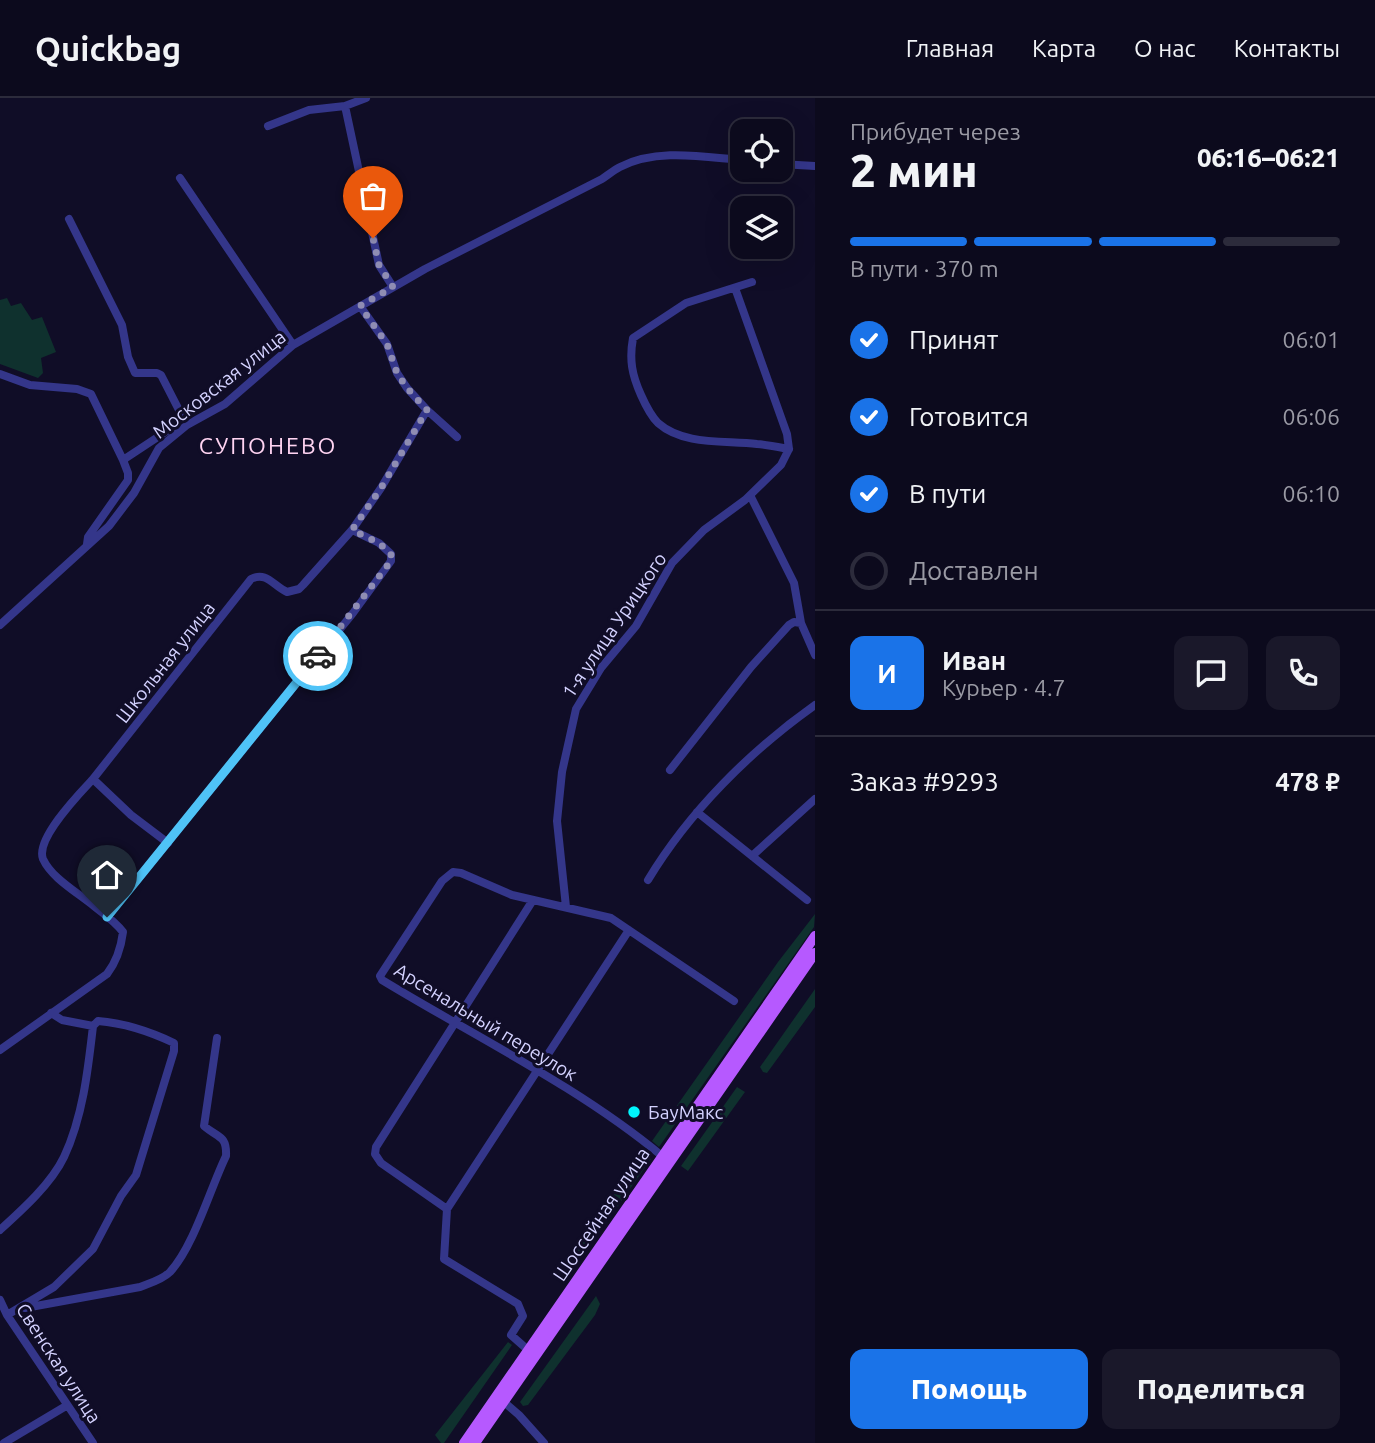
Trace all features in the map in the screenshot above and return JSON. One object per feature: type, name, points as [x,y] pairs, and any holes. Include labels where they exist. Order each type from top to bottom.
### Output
[{"type":"main road","name":"Шоссейная улица","points":[[475,1443],[811,950],[815,936]]},
{"type":"main road","name":"Шоссейная улица","points":[[464,1443],[662,1156],[811,950]]},
{"type":"street","points":[[268,126],[309,110],[345,106],[366,98]]},
{"type":"street","points":[[345,106],[379,265],[393,287]]},
{"type":"street","name":"Московская улица","points":[[0,625],[109,526],[134,493],[159,448],[187,425],[225,404],[293,345],[393,287],[620,167],[649,158],[675,155],[730,159]]},
{"type":"street","points":[[793,165],[815,166]]},
{"type":"street","points":[[180,177],[293,345]]},
{"type":"street","points":[[69,219],[122,325],[128,357],[135,373],[161,375],[180,412],[178,421],[172,428],[123,460]]},
{"type":"street","points":[[735,288],[787,434],[789,449],[757,443],[717,442],[681,435],[659,423],[646,405],[633,378],[630,356],[634,338],[654,322],[686,303],[752,282]]},
{"type":"street","points":[[360,306],[387,344],[397,373],[407,388],[457,437]]},
{"type":"street","points":[[0,374],[30,384],[77,389],[91,394],[123,460],[128,480],[87,544]]},
{"type":"street","name":"Школьная улица","points":[[0,1050],[107,974],[116,962],[123,932],[52,871],[43,860],[43,842],[251,579],[266,577],[288,592],[299,589],[352,530],[381,488],[427,410]]},
{"type":"street","name":"1-я улица Урицкого","points":[[566,907],[557,821],[562,772],[576,709],[601,668],[636,626],[672,563],[704,530],[750,495],[780,465],[789,449]]},
{"type":"street","points":[[750,495],[791,574],[800,623],[815,655]]},
{"type":"street","points":[[107,917],[353,613],[391,561],[391,554],[379,543],[352,530]]},
{"type":"street","points":[[670,770],[751,667],[789,625],[800,623]]},
{"type":"street","points":[[648,880],[670,845],[697,813],[787,725],[815,705]]},
{"type":"street","points":[[93,779],[131,815],[168,843]]},
{"type":"street","points":[[752,856],[815,799]]},
{"type":"street","points":[[697,813],[807,900]]},
{"type":"street","name":"Арсенальный переулок","points":[[662,1156],[538,1071],[455,1024],[382,980],[380,976],[442,881],[453,872],[512,895],[611,918],[734,1001]]},
{"type":"street","points":[[447,1209],[381,1163],[375,1154],[376,1147],[533,900]]},
{"type":"street","points":[[528,1350],[511,1335],[523,1315],[518,1304],[444,1259],[447,1209],[629,930]]},
{"type":"street","points":[[811,950],[815,930]]},
{"type":"street","points":[[51,1013],[62,1020],[93,1026]]},
{"type":"street","points":[[0,1230],[46,1182],[63,1158],[75,1127],[86,1079],[93,1026],[97,1021],[110,1022],[174,1043],[174,1051],[136,1175],[121,1196],[93,1249],[54,1287],[18,1310]]},
{"type":"street","points":[[2,1308],[18,1310],[140,1287],[169,1273],[186,1248],[226,1156],[226,1144],[222,1138],[205,1126],[216,1038]]},
{"type":"street","name":"Свенская улица","points":[[2,1308],[93,1443]]},
{"type":"street","points":[[504,1402],[544,1443]]},
{"type":"street","points":[[4,1443],[66,1406]]},
{"type":"green space","points":[[7,298],[11,306],[21,303],[32,320],[42,317],[56,352],[41,358],[43,373],[38,378],[0,364],[0,300]]},
{"type":"green space","points":[[815,914],[814,927],[659,1147],[652,1141]]},
{"type":"green space","points":[[815,989],[815,1007],[767,1073],[763,1072],[760,1067]]},
{"type":"green space","points":[[737,1087],[745,1092],[688,1171],[681,1166]]},
{"type":"green space","points":[[644,1153],[651,1159],[582,1257],[575,1249]]},
{"type":"green space","points":[[596,1296],[600,1304],[595,1315],[528,1405],[523,1406],[520,1402]]},
{"type":"green space","points":[[508,1342],[512,1345],[444,1443],[441,1443],[435,1435]]},
{"type":"way so far","points":[[318,656],[391,561],[391,554],[387,549],[352,530],[381,488],[427,410],[397,373],[387,344],[360,306],[393,287],[379,265],[373,238]]},
{"type":"place","name":"БауМакс","points":[[634,1112]]},
{"type":"district","name":"СУПОНЕВО","points":[[268,446]]},
{"type":"route","points":[[107,917],[318,656]]}]
